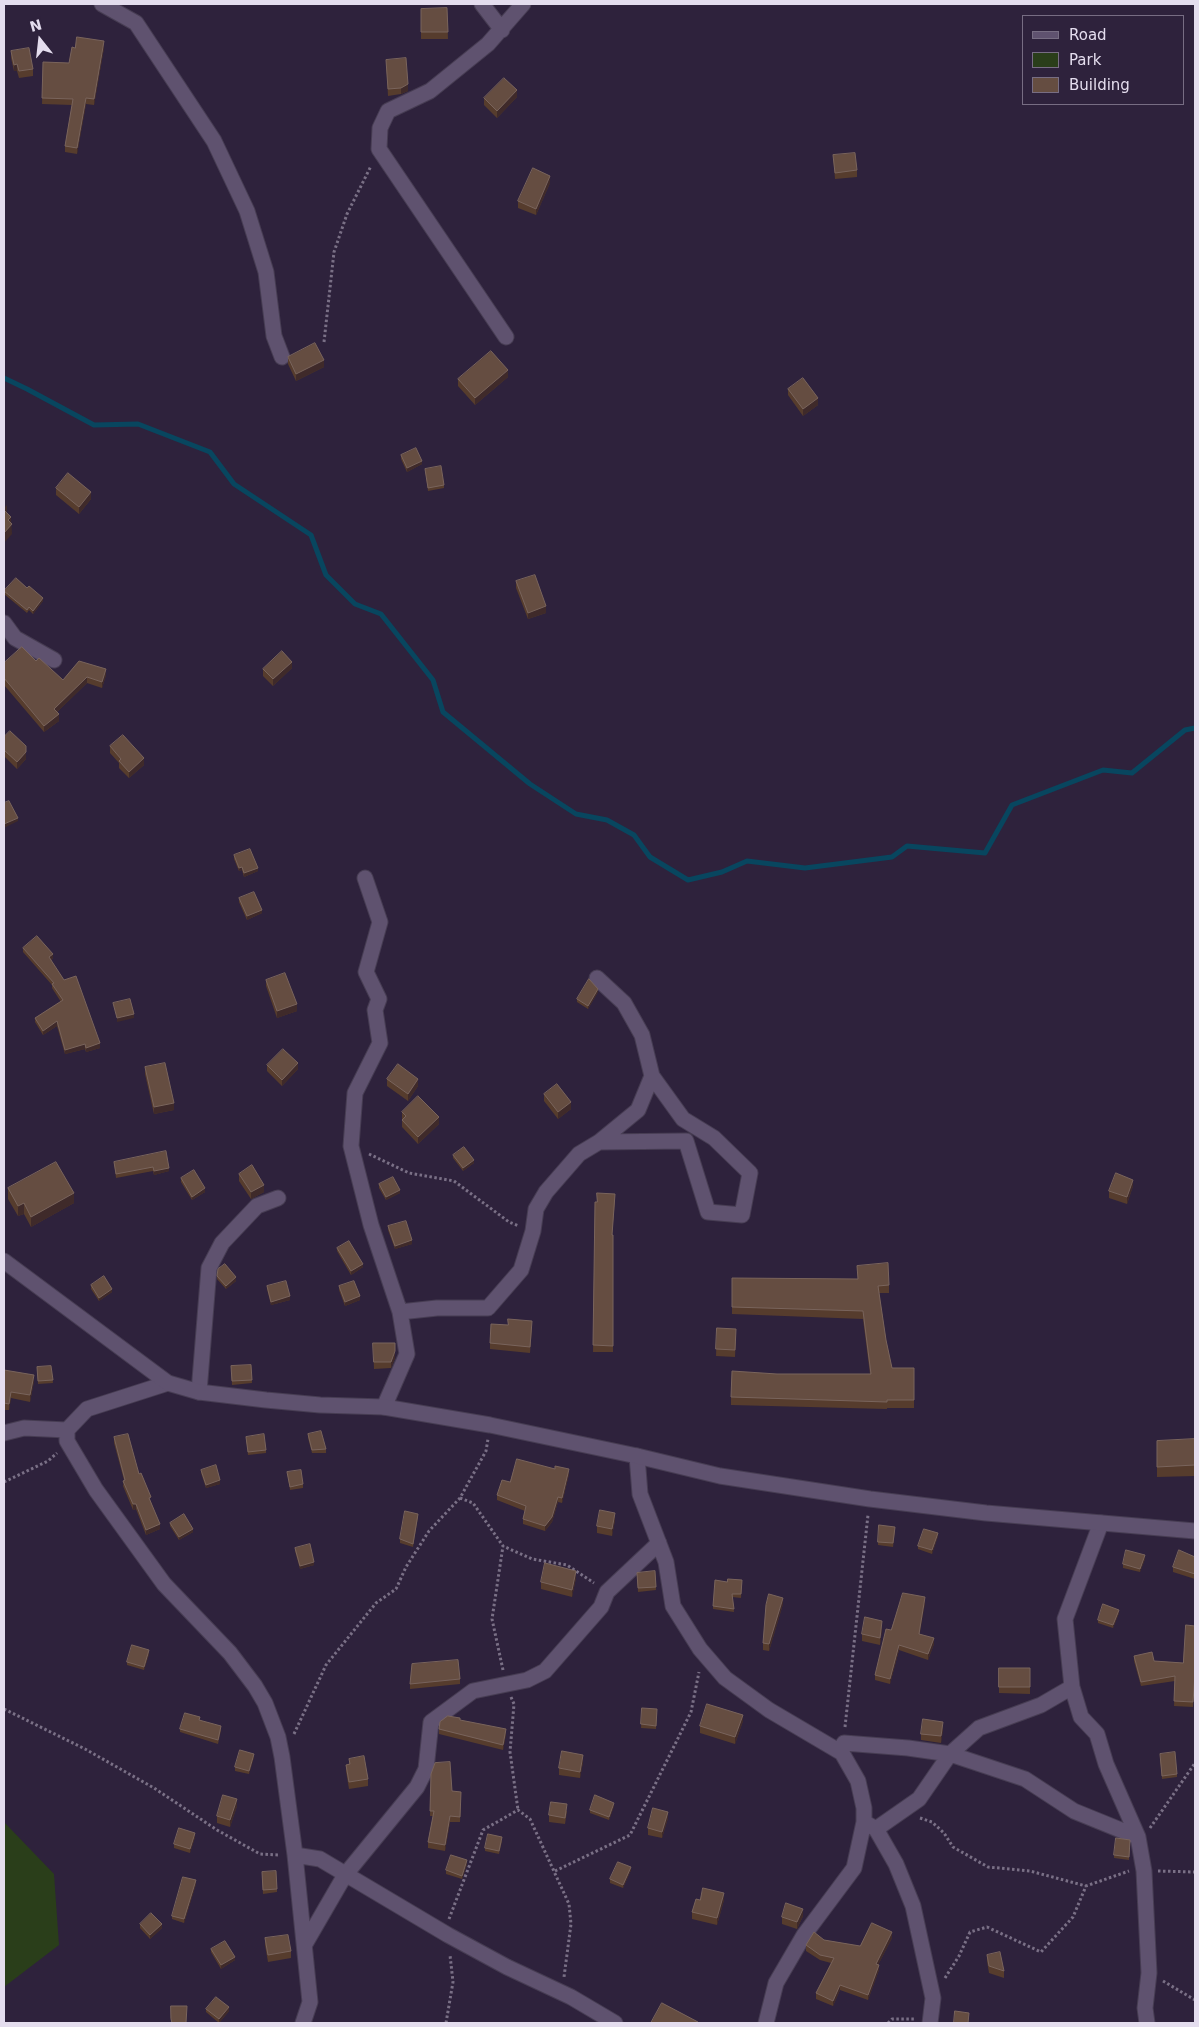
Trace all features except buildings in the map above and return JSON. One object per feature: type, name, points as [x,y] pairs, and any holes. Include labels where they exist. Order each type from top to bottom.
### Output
[{"type":"street","points":[[102,4],[136,23],[214,142],[248,211],[266,272],[274,336],[282,357]]},
{"type":"street","points":[[482,4],[502,30]]},
{"type":"street","points":[[506,338],[379,149],[380,128],[388,111],[430,91],[488,44],[523,4]]},
{"type":"street","points":[[4,623],[15,638],[54,660]]},
{"type":"street","points":[[365,878],[380,922],[366,972],[379,999],[375,1010],[380,1043],[355,1093],[351,1146],[371,1225],[400,1312],[407,1354],[384,1407]]},
{"type":"street","points":[[596,978],[624,1003],[642,1035],[652,1076],[683,1119],[714,1138],[750,1173],[742,1216],[708,1212],[686,1141]]},
{"type":"street","points":[[400,1312],[437,1308],[488,1308],[521,1270],[533,1231],[536,1209],[546,1192],[578,1154],[599,1142],[638,1110],[652,1076]]},
{"type":"street","points":[[599,1142],[686,1141],[714,1138]]},
{"type":"street","points":[[199,1392],[208,1268],[222,1243],[258,1206],[278,1198]]},
{"type":"street","points":[[4,1261],[168,1383],[199,1392],[320,1405],[384,1407],[490,1424],[720,1476],[870,1499],[986,1513],[1195,1531]]},
{"type":"street","points":[[67,1436],[87,1409],[168,1383]]},
{"type":"street","points":[[4,1433],[24,1428],[67,1436]]},
{"type":"street","points":[[67,1436],[96,1490],[164,1584],[230,1653],[256,1686],[265,1703],[278,1737],[282,1757],[295,1855],[310,2002],[303,2023]]},
{"type":"street","points":[[637,1456],[640,1494],[666,1562],[673,1606],[700,1649],[725,1678],[769,1710],[842,1753],[858,1781],[870,1825],[896,1864],[913,1906],[933,1998],[930,2019]]},
{"type":"street","points":[[1101,1523],[1065,1619],[1072,1687],[1081,1717],[1097,1734],[1106,1764],[1139,1841],[1137,1871],[1149,1973],[1145,2008],[1147,2023]]},
{"type":"street","points":[[305,1944],[345,1875],[417,1787],[426,1769],[431,1722],[473,1692],[527,1680],[546,1671],[600,1607],[607,1592],[660,1543]]},
{"type":"street","points":[[766,2023],[776,1983],[804,1935],[854,1868],[870,1825],[900,1812],[919,1799],[950,1754],[979,1728],[1041,1705],[1072,1687]]},
{"type":"street","points":[[844,1743],[908,1748],[950,1754],[1026,1779],[1074,1812],[1139,1841]]},
{"type":"street","points":[[295,1855],[320,1859],[448,1935],[507,1967],[571,1996],[615,2023]]},
{"type":"path","points":[[324,342],[334,252],[347,214],[379,149]]},
{"type":"path","points":[[351,1146],[409,1173],[454,1181],[509,1222],[533,1231]]},
{"type":"path","points":[[282,1757],[309,1705],[326,1665],[376,1603],[396,1589],[406,1567],[429,1531],[460,1498],[486,1451],[490,1424]]},
{"type":"path","points":[[4,1482],[48,1461],[67,1436]]},
{"type":"path","points":[[460,1498],[473,1503],[504,1546],[532,1559],[567,1565],[607,1592]]},
{"type":"path","points":[[844,1743],[870,1499]]},
{"type":"path","points":[[504,1546],[492,1619],[506,1684],[514,1704],[510,1752],[518,1810],[530,1819],[569,1904],[571,1924],[564,1976],[571,1996]]},
{"type":"path","points":[[555,1871],[630,1835],[691,1712],[699,1679],[700,1649]]},
{"type":"path","points":[[4,1709],[86,1749],[154,1788],[217,1830],[260,1854],[295,1855]]},
{"type":"path","points":[[1139,1841],[1195,1763]]},
{"type":"path","points":[[446,2023],[453,1982],[448,1923],[483,1830],[518,1810]]},
{"type":"path","points":[[900,1812],[932,1822],[944,1833],[953,1847],[988,1867],[1030,1871],[1086,1886],[1137,1871],[1195,1872]]},
{"type":"path","points":[[933,1998],[959,1956],[970,1932],[987,1927],[1041,1952],[1073,1917],[1086,1886]]},
{"type":"path","points":[[1149,1973],[1195,2000]]},
{"type":"path","points":[[888,2023],[892,2019],[930,2019]]},
{"type":"green space","points":[[4,1822],[54,1874],[59,1945],[4,1987]]},
{"type":"waterway","points":[[4,378],[94,425],[138,424],[210,452],[234,484],[311,535],[326,575],[355,604],[381,614],[433,680],[443,712],[530,784],[576,814],[607,820],[634,835],[650,857],[688,880],[722,872],[747,861],[805,868],[892,857],[907,846],[985,853],[1012,805],[1103,770],[1132,773],[1185,730],[1195,728]]}]
